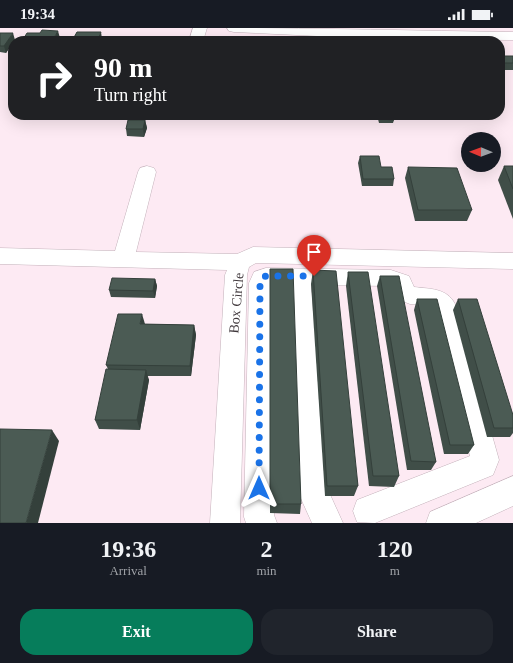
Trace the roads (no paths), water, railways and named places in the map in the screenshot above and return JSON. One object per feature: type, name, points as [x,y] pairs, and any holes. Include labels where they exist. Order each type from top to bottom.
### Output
[{"type":"street","points":[[234,28],[381,35],[513,36]]},
{"type":"street","points":[[124,258],[148,172]]},
{"type":"street","name":"Box Circle","points":[[225,523],[236,275],[240,262],[253,255],[513,261]]},
{"type":"street","points":[[0,256],[240,262]]},
{"type":"street","points":[[262,523],[259,517],[260,283],[262,278],[266,276],[391,278],[401,282],[405,293],[412,297],[433,297],[440,299],[444,304],[485,460],[483,464],[368,511]]},
{"type":"street","points":[[299,276],[313,492],[328,523]]},
{"type":"street","points":[[441,523],[513,491]]}]
